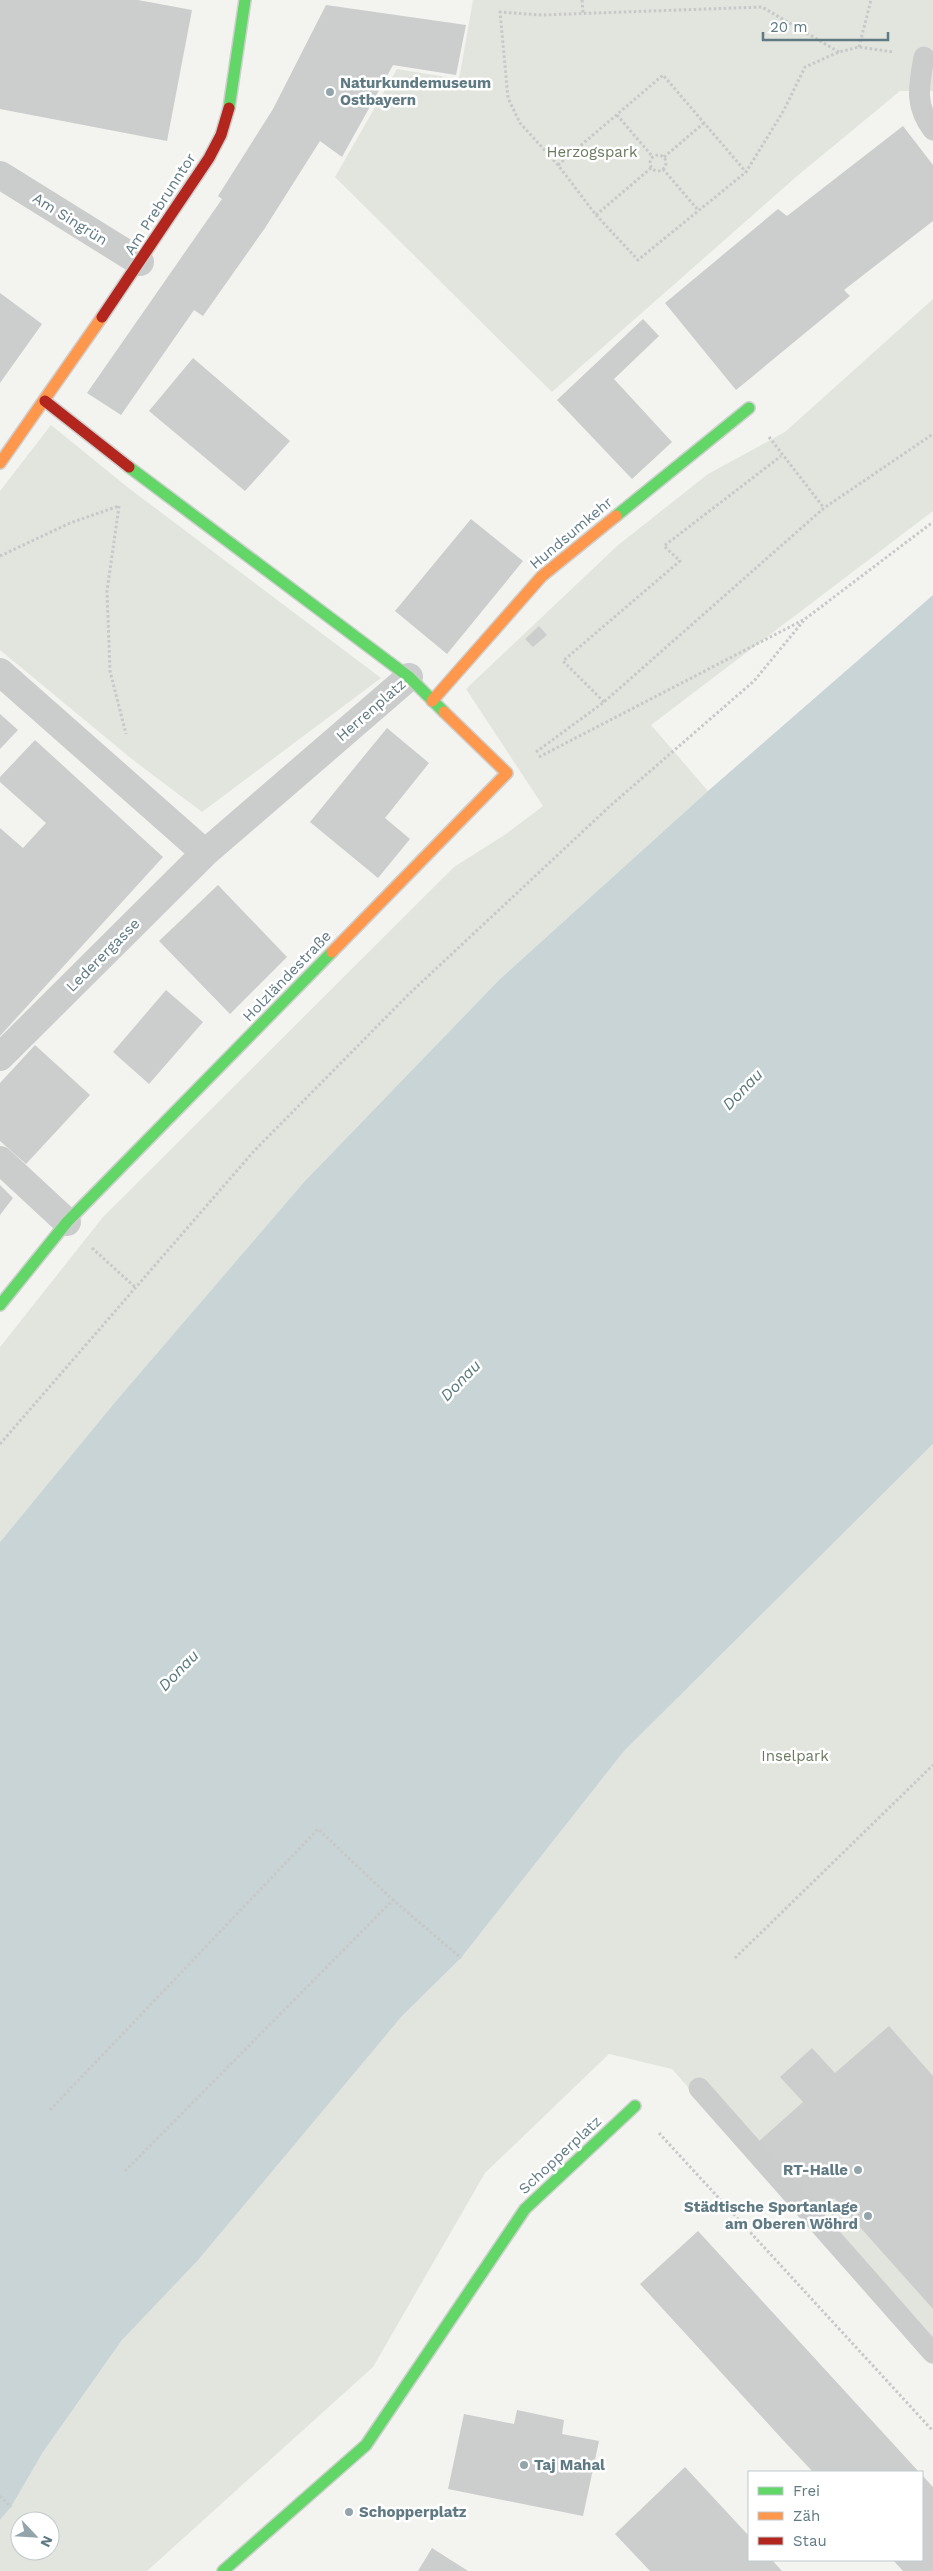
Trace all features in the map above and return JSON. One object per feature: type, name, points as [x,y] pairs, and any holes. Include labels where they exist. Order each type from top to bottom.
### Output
[{"type":"street","name":"Am Prebrunntor","points":[[45,401],[140,262],[221,135],[231,104],[246,0]]},
{"type":"street","name":"Am Singrün","points":[[0,176],[140,262]]},
{"type":"street","points":[[0,463],[45,401]]},
{"type":"street","name":"Herrenplatz","points":[[45,401],[137,474],[409,677],[205,853]]},
{"type":"street","name":"Hundsumkehr","points":[[432,701],[542,576],[749,408]]},
{"type":"street","points":[[0,672],[205,853]]},
{"type":"street","points":[[409,677],[507,773]]},
{"type":"street","name":"Holzländestraße","points":[[0,1305],[76,1232],[507,773]]},
{"type":"street","name":"Lederergasse","points":[[0,1057],[205,853]]},
{"type":"street","points":[[0,1160],[76,1232]]},
{"type":"street","name":"Schopperplatz","points":[[223,2571],[366,2445],[525,2209],[634,2106]]},
{"type":"lane","points":[[924,57],[918,91],[923,116],[933,130]]},
{"type":"lane","points":[[699,2088],[933,2353]]},
{"type":"path","points":[[582,0],[583,13]]},
{"type":"path","points":[[839,52],[762,7],[541,15],[500,12],[508,98],[520,123],[558,165],[596,216],[638,260],[746,172],[784,110],[805,66],[839,52],[859,47],[870,0]]},
{"type":"path","points":[[558,165],[663,75],[746,172]]},
{"type":"path","points":[[617,115],[652,156]]},
{"type":"path","points":[[664,157],[704,123]]},
{"type":"path","points":[[652,156],[656,154],[664,157]]},
{"type":"path","points":[[652,156],[649,164],[651,168],[656,171],[663,169]]},
{"type":"path","points":[[663,169],[666,161],[664,157]]},
{"type":"path","points":[[596,216],[651,168]]},
{"type":"path","points":[[663,169],[698,210]]},
{"type":"path","points":[[749,408],[782,456],[824,508]]},
{"type":"path","points":[[507,773],[604,702],[824,508],[933,434]]},
{"type":"path","points":[[604,702],[563,661],[680,561],[664,546],[782,456]]},
{"type":"path","points":[[120,778],[133,760],[110,671],[107,591],[119,506],[126,486],[137,474]]},
{"type":"path","points":[[0,556],[70,523],[119,506]]},
{"type":"path","points":[[507,773],[805,619],[933,522]]},
{"type":"path","points":[[0,1444],[254,1152],[409,994],[610,806],[754,681],[805,619]]},
{"type":"path","points":[[76,1232],[135,1287]]},
{"type":"path","points":[[735,1958],[933,1766]]},
{"type":"path","points":[[50,2110],[318,1828],[393,1900],[461,1958]]},
{"type":"path","points":[[125,2171],[393,1900]]},
{"type":"path","points":[[634,2106],[933,2431]]},
{"type":"path","points":[[0,2496],[11,2507]]},
{"type":"green space","name":"Herzogspark","points":[[473,0],[933,0],[933,91],[900,91],[796,177],[552,392],[335,177],[397,69],[459,79]]},
{"type":"green space","points":[[933,299],[933,511],[651,725],[708,791],[500,979],[304,1182],[116,1401],[0,1542],[0,1347],[103,1217],[454,867],[506,834],[543,806],[466,689],[617,546],[708,474],[785,432]]},
{"type":"green space","points":[[51,425],[126,486],[381,678],[202,812],[133,760],[0,650],[0,491]]},
{"type":"green space","name":"Inselpark","points":[[933,1444],[933,2364],[672,2069],[609,2054],[485,2173],[373,2367],[147,2571],[0,2571],[0,2520],[11,2507],[43,2452],[122,2340],[402,2016],[461,1958],[624,1751]]},
{"type":"water","name":"Donau","points":[[933,595],[933,1444],[624,1751],[461,1958],[402,2016],[198,2260],[122,2340],[43,2452],[11,2507],[0,2520],[0,1542],[116,1401],[304,1182],[500,979],[708,791]]},
{"type":"building","points":[[0,0],[138,0],[192,10],[167,141],[0,109]]},
{"type":"building","points":[[326,5],[466,25],[456,75],[393,65],[342,157],[320,141],[265,228],[203,316],[194,310],[121,415],[87,393],[222,199],[218,196],[273,109]]},
{"type":"building","points":[[903,126],[933,165],[933,221],[844,290],[850,296],[736,390],[665,303],[778,209],[787,216]]},
{"type":"building","points":[[0,293],[42,324],[0,383]]},
{"type":"building","points":[[643,319],[659,336],[614,379],[672,442],[632,479],[557,400]]},
{"type":"building","points":[[193,358],[290,441],[245,491],[149,411]]},
{"type":"building","points":[[471,519],[523,561],[447,654],[395,611]]},
{"type":"building","points":[[539,626],[547,635],[533,647],[525,639]]},
{"type":"building","points":[[0,714],[18,730],[0,749]]},
{"type":"building","points":[[387,728],[429,763],[385,818],[410,839],[378,878],[310,822]]},
{"type":"building","points":[[35,740],[163,857],[0,1036],[0,828],[23,848],[46,823],[0,782],[0,777]]},
{"type":"building","points":[[218,885],[287,957],[230,1014],[159,941]]},
{"type":"building","points":[[166,990],[203,1022],[149,1084],[113,1052]]},
{"type":"building","points":[[35,1045],[90,1095],[26,1164],[0,1141],[0,1083]]},
{"type":"building","points":[[0,1185],[13,1198],[0,1215]]},
{"type":"building","name":"RT-Halle","points":[[889,2026],[933,2076],[933,2309],[834,2198],[819,2212],[757,2143],[803,2102],[780,2077],[812,2048],[835,2073]]},
{"type":"building","points":[[698,2231],[918,2471],[812,2471],[640,2284]]},
{"type":"building","name":"Taj Mahal","points":[[517,2410],[564,2420],[562,2434],[599,2441],[583,2516],[448,2489],[464,2414],[514,2424]]},
{"type":"building","points":[[685,2467],[748,2535],[748,2561],[773,2561],[782,2571],[650,2571],[615,2534]]},
{"type":"building","points":[[923,2476],[933,2487],[933,2571],[903,2571],[894,2561],[923,2561]]},
{"type":"building","points":[[432,2548],[468,2571],[418,2571]]},
{"type":"traffic: fast","points":[[229,108],[245,0]]},
{"type":"traffic: fast","points":[[616,516],[749,408]]},
{"type":"traffic: fast","points":[[129,467],[409,677],[444,712]]},
{"type":"traffic: fast","points":[[0,1305],[67,1222],[332,952]]},
{"type":"traffic: fast","points":[[223,2571],[366,2445],[525,2209],[635,2106]]},
{"type":"traffic: slow","points":[[0,463],[102,317]]},
{"type":"traffic: slow","points":[[432,701],[542,576],[616,516]]},
{"type":"traffic: slow","points":[[332,952],[507,773],[444,712]]},
{"type":"traffic: jam","points":[[102,317],[209,158],[221,135],[229,108]]},
{"type":"traffic: jam","points":[[45,401],[129,467]]},
{"type":"place","name":"Naturkundemuseum Ostbayern","points":[[330,92]]},
{"type":"place","name":"RT-Halle","points":[[858,2170]]},
{"type":"place","name":"Städtische Sportanlage am Oberen Wöhrd","points":[[868,2216]]},
{"type":"place","name":"Taj Mahal","points":[[524,2465]]},
{"type":"place","name":"Schopperplatz","points":[[349,2512]]}]
